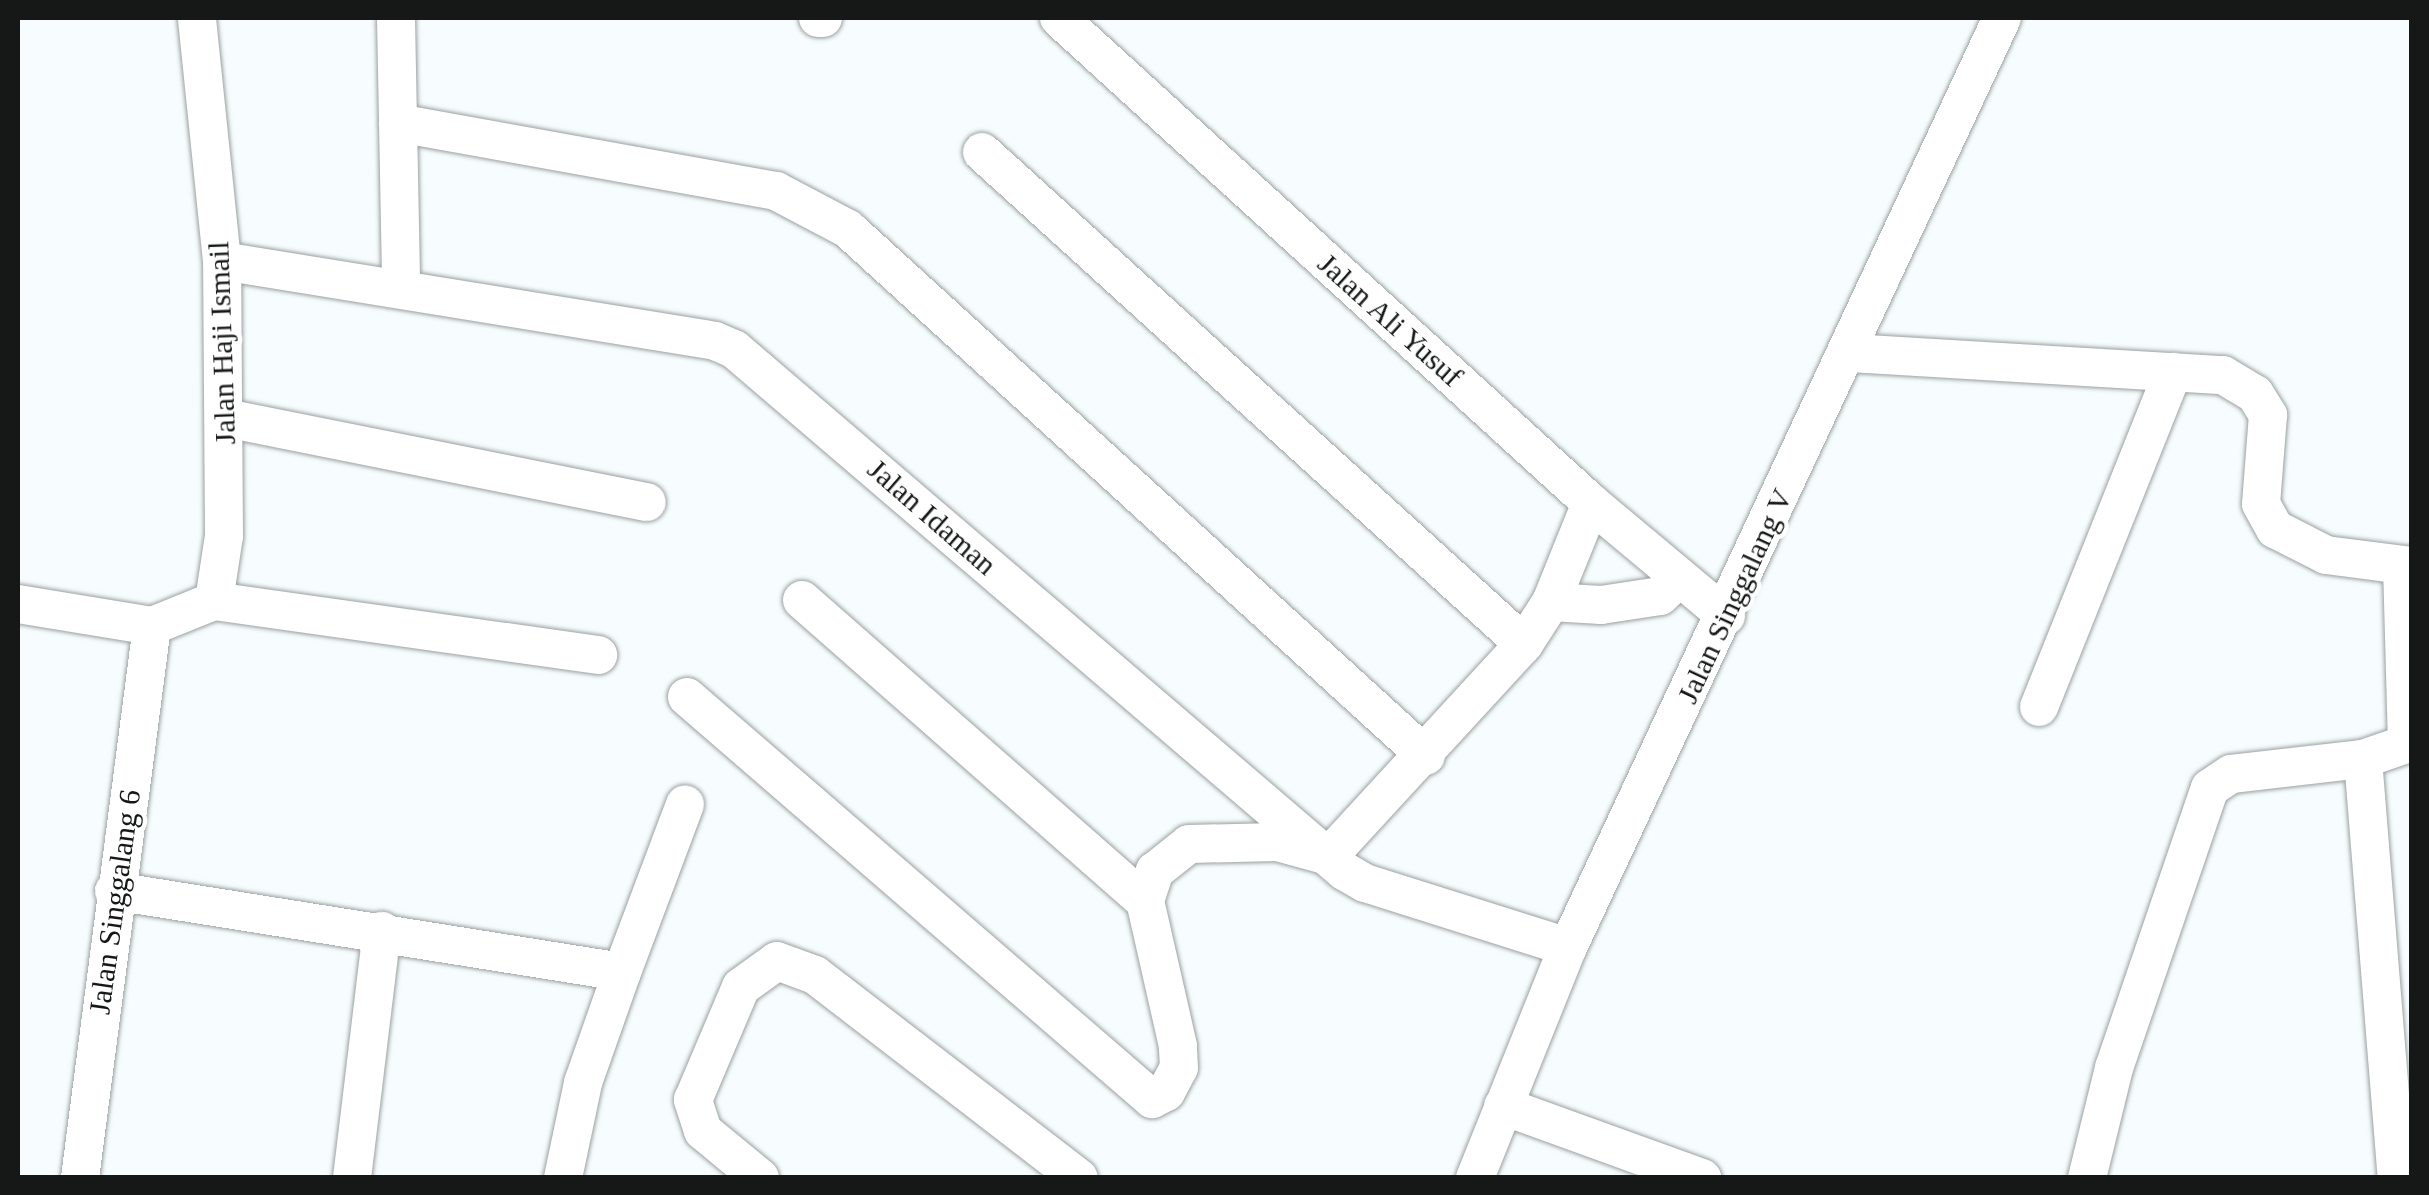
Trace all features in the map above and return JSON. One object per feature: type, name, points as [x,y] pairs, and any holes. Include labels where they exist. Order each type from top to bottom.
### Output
[{"type":"street","name":"Jalan Haji Ismail","points":[[197,18],[222,261],[224,536],[214,601]]},
{"type":"street","points":[[396,18],[401,286]]},
{"type":"street","name":"Jalan Ali Yusuf","points":[[1060,18],[1590,503],[1726,616]]},
{"type":"street","name":"Jalan Singgalang V","points":[[1476,1178],[1568,947],[1850,353],[2002,18]]},
{"type":"street","points":[[398,123],[776,191],[836,222],[902,274],[1426,756]]},
{"type":"street","points":[[982,152],[1524,644]]},
{"type":"street","name":"Jalan Idaman","points":[[222,261],[401,286],[715,340],[734,349],[1364,884],[1568,947]]},
{"type":"street","points":[[1850,353],[2223,375],[2262,403],[2268,448],[2260,504],[2275,529],[2326,555],[2407,565],[2409,742],[2363,759],[2231,774],[2202,800],[2114,1068],[2087,1178]]},
{"type":"street","points":[[2039,707],[2173,372]]},
{"type":"street","points":[[226,418],[647,502]]},
{"type":"street","points":[[687,697],[1152,1099],[1166,1092],[1179,1068],[1178,1046],[1145,901],[1155,871],[1188,844],[1278,842],[1330,856],[1426,756],[1524,644],[1551,602],[1590,503]]},
{"type":"street","points":[[1551,602],[1601,604],[1660,596],[1680,578]]},
{"type":"street","points":[[802,600],[1145,901]]},
{"type":"street","points":[[18,604],[152,626],[214,601],[598,655]]},
{"type":"street","name":"Jalan Singgalang 6","points":[[80,1178],[114,891],[152,626]]},
{"type":"street","points":[[2363,759],[2398,1178]]},
{"type":"street","points":[[563,1178],[584,1083],[685,804]]},
{"type":"street","points":[[114,891],[622,972]]},
{"type":"street","points":[[352,1178],[382,932]]},
{"type":"street","points":[[760,1178],[703,1131],[693,1100],[741,986],[777,961],[815,975],[1078,1178]]},
{"type":"street","points":[[1502,1106],[1702,1178]]}]
